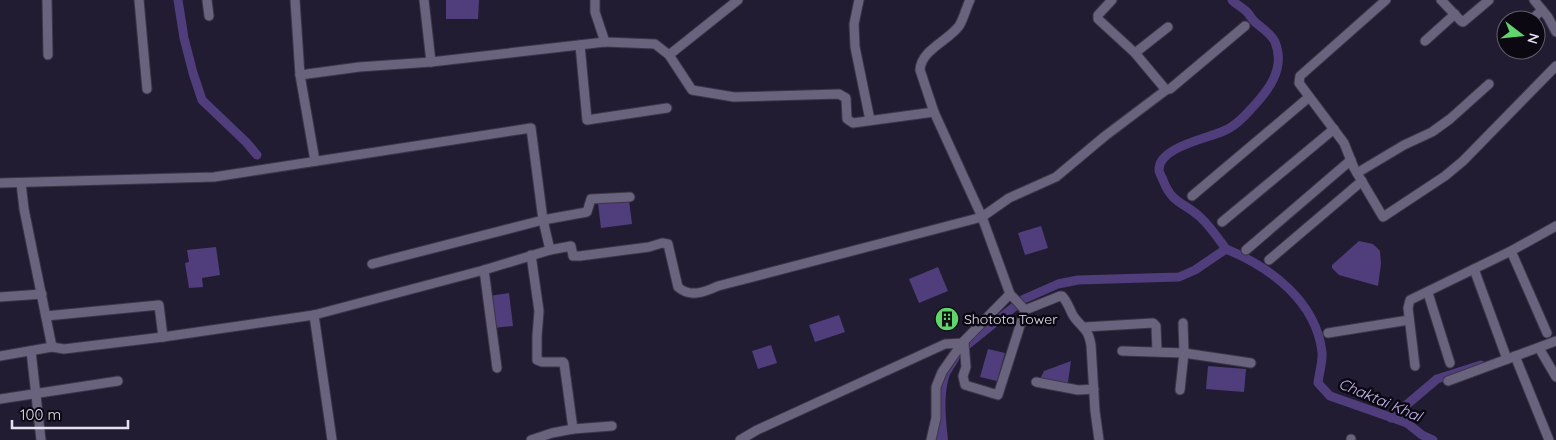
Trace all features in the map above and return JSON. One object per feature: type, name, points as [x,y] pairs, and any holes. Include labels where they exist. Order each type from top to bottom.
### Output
[{"type":"street","points":[[47,0],[48,55]]},
{"type":"street","points":[[139,0],[147,89]]},
{"type":"street","points":[[207,0],[209,16]]},
{"type":"street","points":[[295,0],[300,75],[315,161]]},
{"type":"street","points":[[424,0],[431,62]]},
{"type":"street","points":[[595,0],[596,12],[605,42]]},
{"type":"street","points":[[669,56],[738,0]]},
{"type":"street","points":[[859,0],[854,24],[855,47],[870,120]]},
{"type":"street","points":[[968,0],[958,26],[951,35],[924,57],[920,63],[920,70],[934,112],[982,217],[1010,294],[1025,310]]},
{"type":"street","points":[[1112,0],[1098,15],[1098,19],[1135,54],[1166,90]]},
{"type":"street","points":[[1386,0],[1300,76],[1298,83],[1344,143],[1351,160],[1381,215],[1385,216],[1445,176],[1463,161],[1556,66]]},
{"type":"street","points":[[1442,0],[1463,22],[1489,0]]},
{"type":"street","points":[[1534,0],[1549,14],[1556,32]]},
{"type":"street","points":[[1425,41],[1455,14]]},
{"type":"street","points":[[0,356],[52,347],[64,349],[163,337],[314,315],[484,270],[531,255],[571,246],[573,256],[580,256],[648,248],[662,243],[668,244],[678,287],[682,290],[699,294],[718,286],[982,217],[1009,198],[1056,177],[1105,136],[1166,90],[1170,89],[1245,26]]},
{"type":"street","points":[[1135,54],[1168,27]]},
{"type":"street","points":[[300,75],[359,67],[431,62],[605,42],[655,44],[669,56],[692,90],[734,97],[839,94],[846,98],[847,119],[853,123],[934,112]]},
{"type":"street","points":[[580,45],[588,120],[666,108]]},
{"type":"street","points":[[1269,260],[1360,177],[1404,145],[1432,132],[1450,119],[1489,84]]},
{"type":"street","points":[[1192,196],[1308,98]]},
{"type":"street","points":[[0,183],[214,177],[531,128],[543,220],[550,250]]},
{"type":"street","points":[[1222,222],[1334,129]]},
{"type":"street","points":[[1246,250],[1351,160]]},
{"type":"street","points":[[21,183],[24,209],[52,347]]},
{"type":"street","points":[[372,264],[543,220],[587,212],[591,199],[630,198]]},
{"type":"street","points":[[1415,366],[1409,320],[1408,304],[1410,300],[1428,293],[1511,251],[1556,226]]},
{"type":"street","points":[[1511,251],[1546,333]]},
{"type":"street","points":[[531,255],[539,311],[538,360],[542,362],[564,363],[573,429]]},
{"type":"street","points":[[1474,269],[1508,355],[1549,440]]},
{"type":"street","points":[[484,270],[497,368]]},
{"type":"street","points":[[1428,293],[1450,363]]},
{"type":"street","points":[[0,297],[42,294]]},
{"type":"street","points":[[931,440],[936,418],[936,387],[942,372],[963,342],[1010,294]]},
{"type":"street","points":[[1025,310],[1062,296],[1075,319],[1085,327],[1091,345],[1099,440]]},
{"type":"street","points":[[46,316],[159,305],[163,337]]},
{"type":"street","points":[[963,342],[966,367],[963,376],[965,385],[998,395],[1025,310]]},
{"type":"street","points":[[314,315],[332,440]]},
{"type":"street","points":[[1328,333],[1409,320]]},
{"type":"street","points":[[1085,327],[1153,323],[1156,326],[1157,351]]},
{"type":"street","points":[[1180,390],[1184,353],[1183,323]]},
{"type":"street","points":[[1448,382],[1508,355],[1539,348],[1556,340]]},
{"type":"street","points":[[740,440],[757,430],[945,344],[963,342]]},
{"type":"street","points":[[1539,348],[1556,377]]},
{"type":"street","points":[[1122,350],[1184,353],[1251,363]]},
{"type":"street","points":[[31,351],[41,440]]},
{"type":"street","points":[[0,399],[118,381]]},
{"type":"street","points":[[1036,382],[1078,390],[1094,389]]},
{"type":"street","points":[[531,440],[573,429],[612,426]]},
{"type":"shaded area","points":[[446,0],[479,0],[478,19],[446,19]]},
{"type":"shaded area","points":[[629,200],[632,224],[601,228],[598,203]]},
{"type":"shaded area","points":[[1041,226],[1048,248],[1025,255],[1018,233]]},
{"type":"shaded area","points":[[1359,241],[1373,244],[1380,251],[1381,264],[1378,286],[1339,275],[1332,268],[1332,265]]},
{"type":"shaded area","points":[[216,247],[220,275],[202,278],[203,287],[189,288],[185,263],[189,262],[187,250]]},
{"type":"shaded area","points":[[938,267],[948,291],[919,303],[909,279]]},
{"type":"shaded area","points":[[509,293],[513,326],[493,328],[489,296]]},
{"type":"shaded area","points":[[839,315],[845,332],[815,342],[809,325]]},
{"type":"shaded area","points":[[771,345],[777,363],[758,369],[752,351]]},
{"type":"shaded area","points":[[988,349],[1005,353],[997,381],[980,377]]},
{"type":"shaded area","points":[[961,353],[947,385],[945,408],[948,440],[936,440],[940,387],[949,364]]},
{"type":"shaded area","points":[[1071,361],[1068,382],[1065,385],[1042,380],[1041,377],[1044,371]]},
{"type":"shaded area","points":[[1208,366],[1246,369],[1244,392],[1206,389]]},
{"type":"waterway","points":[[178,0],[184,38],[202,100],[257,155]]},
{"type":"waterway","points":[[1226,249],[1204,221],[1170,194],[1159,170],[1161,162],[1176,149],[1228,129],[1237,123],[1263,95],[1274,79],[1278,61],[1275,42],[1247,12],[1232,0]]},
{"type":"waterway","name":"Chaktai Khal","points":[[1226,249],[1274,276],[1301,302],[1311,317],[1318,334],[1322,352],[1318,383],[1330,396],[1407,423],[1422,435],[1433,440]]},
{"type":"waterway","points":[[967,345],[1024,299],[1058,284],[1078,280],[1179,277],[1195,270],[1226,249]]},
{"type":"waterway","points":[[1391,418],[1437,379],[1481,365]]},
{"type":"place","name":"Shotota Tower","points":[[947,319]]}]
